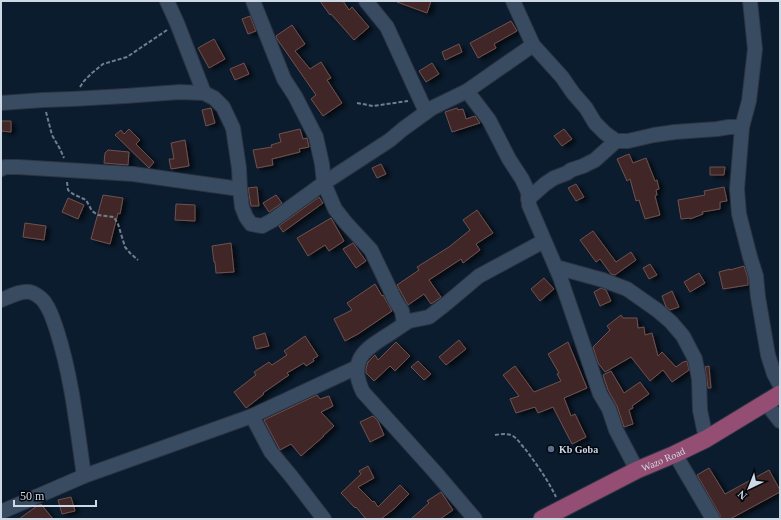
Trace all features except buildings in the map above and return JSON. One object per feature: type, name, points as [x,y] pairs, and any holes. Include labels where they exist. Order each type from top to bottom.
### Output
[{"type":"main road","name":"Wazo Road","points":[[542,519],[637,470],[706,439],[773,398]]},
{"type":"street","points":[[167,1],[204,93]]},
{"type":"street","points":[[252,1],[284,79],[295,96],[316,136],[322,164],[324,183],[335,209],[371,250],[395,300],[402,311],[404,324]]},
{"type":"street","points":[[366,1],[387,27],[426,112]]},
{"type":"street","points":[[513,1],[533,44],[562,77],[586,108],[595,123],[604,133],[616,141],[628,141],[675,132],[742,127]]},
{"type":"street","points":[[750,1],[755,49],[749,101],[742,127],[737,189],[739,214],[756,276],[768,355],[774,374],[780,385]]},
{"type":"street","points":[[1,103],[180,92],[204,93],[214,98],[223,107],[233,128],[239,168],[242,207],[246,217],[252,224],[262,226],[390,140],[426,112],[467,91],[533,44]]},
{"type":"street","points":[[467,91],[489,120],[509,160],[522,179],[528,192],[529,206],[560,277],[600,394],[609,409],[616,430],[637,470]]},
{"type":"street","points":[[528,199],[544,184],[554,178],[595,160],[616,141]]},
{"type":"street","points":[[1,169],[5,167],[18,167],[133,174],[240,189]]},
{"type":"street","points":[[475,519],[435,472],[362,392],[358,383],[358,363],[362,354],[369,347],[404,324],[409,321],[429,317],[479,276],[544,241]]},
{"type":"street","points":[[556,267],[603,280],[627,289],[657,310],[671,322],[683,336],[695,359],[699,379],[700,410],[706,439]]},
{"type":"street","points":[[1,300],[23,292],[31,292],[45,302],[60,341],[68,372],[84,476]]},
{"type":"street","points":[[1,512],[84,476],[252,416],[353,369],[357,373]]},
{"type":"street","points":[[773,398],[780,421]]},
{"type":"street","points":[[252,416],[271,452],[324,519]]},
{"type":"street","points":[[675,454],[713,519]]},
{"type":"path","points":[[72,99],[84,81],[102,64],[127,57],[177,23]]},
{"type":"path","points":[[358,104],[373,106],[421,99]]},
{"type":"path","points":[[43,100],[52,135],[64,156],[68,190],[86,200],[92,211],[98,215],[114,217],[118,224],[125,247],[130,254],[138,260]]},
{"type":"path","points":[[495,435],[504,434],[514,437],[522,445],[549,482],[562,509]]},
{"type":"place","name":"Kb Goba","points":[[551,449]]}]
